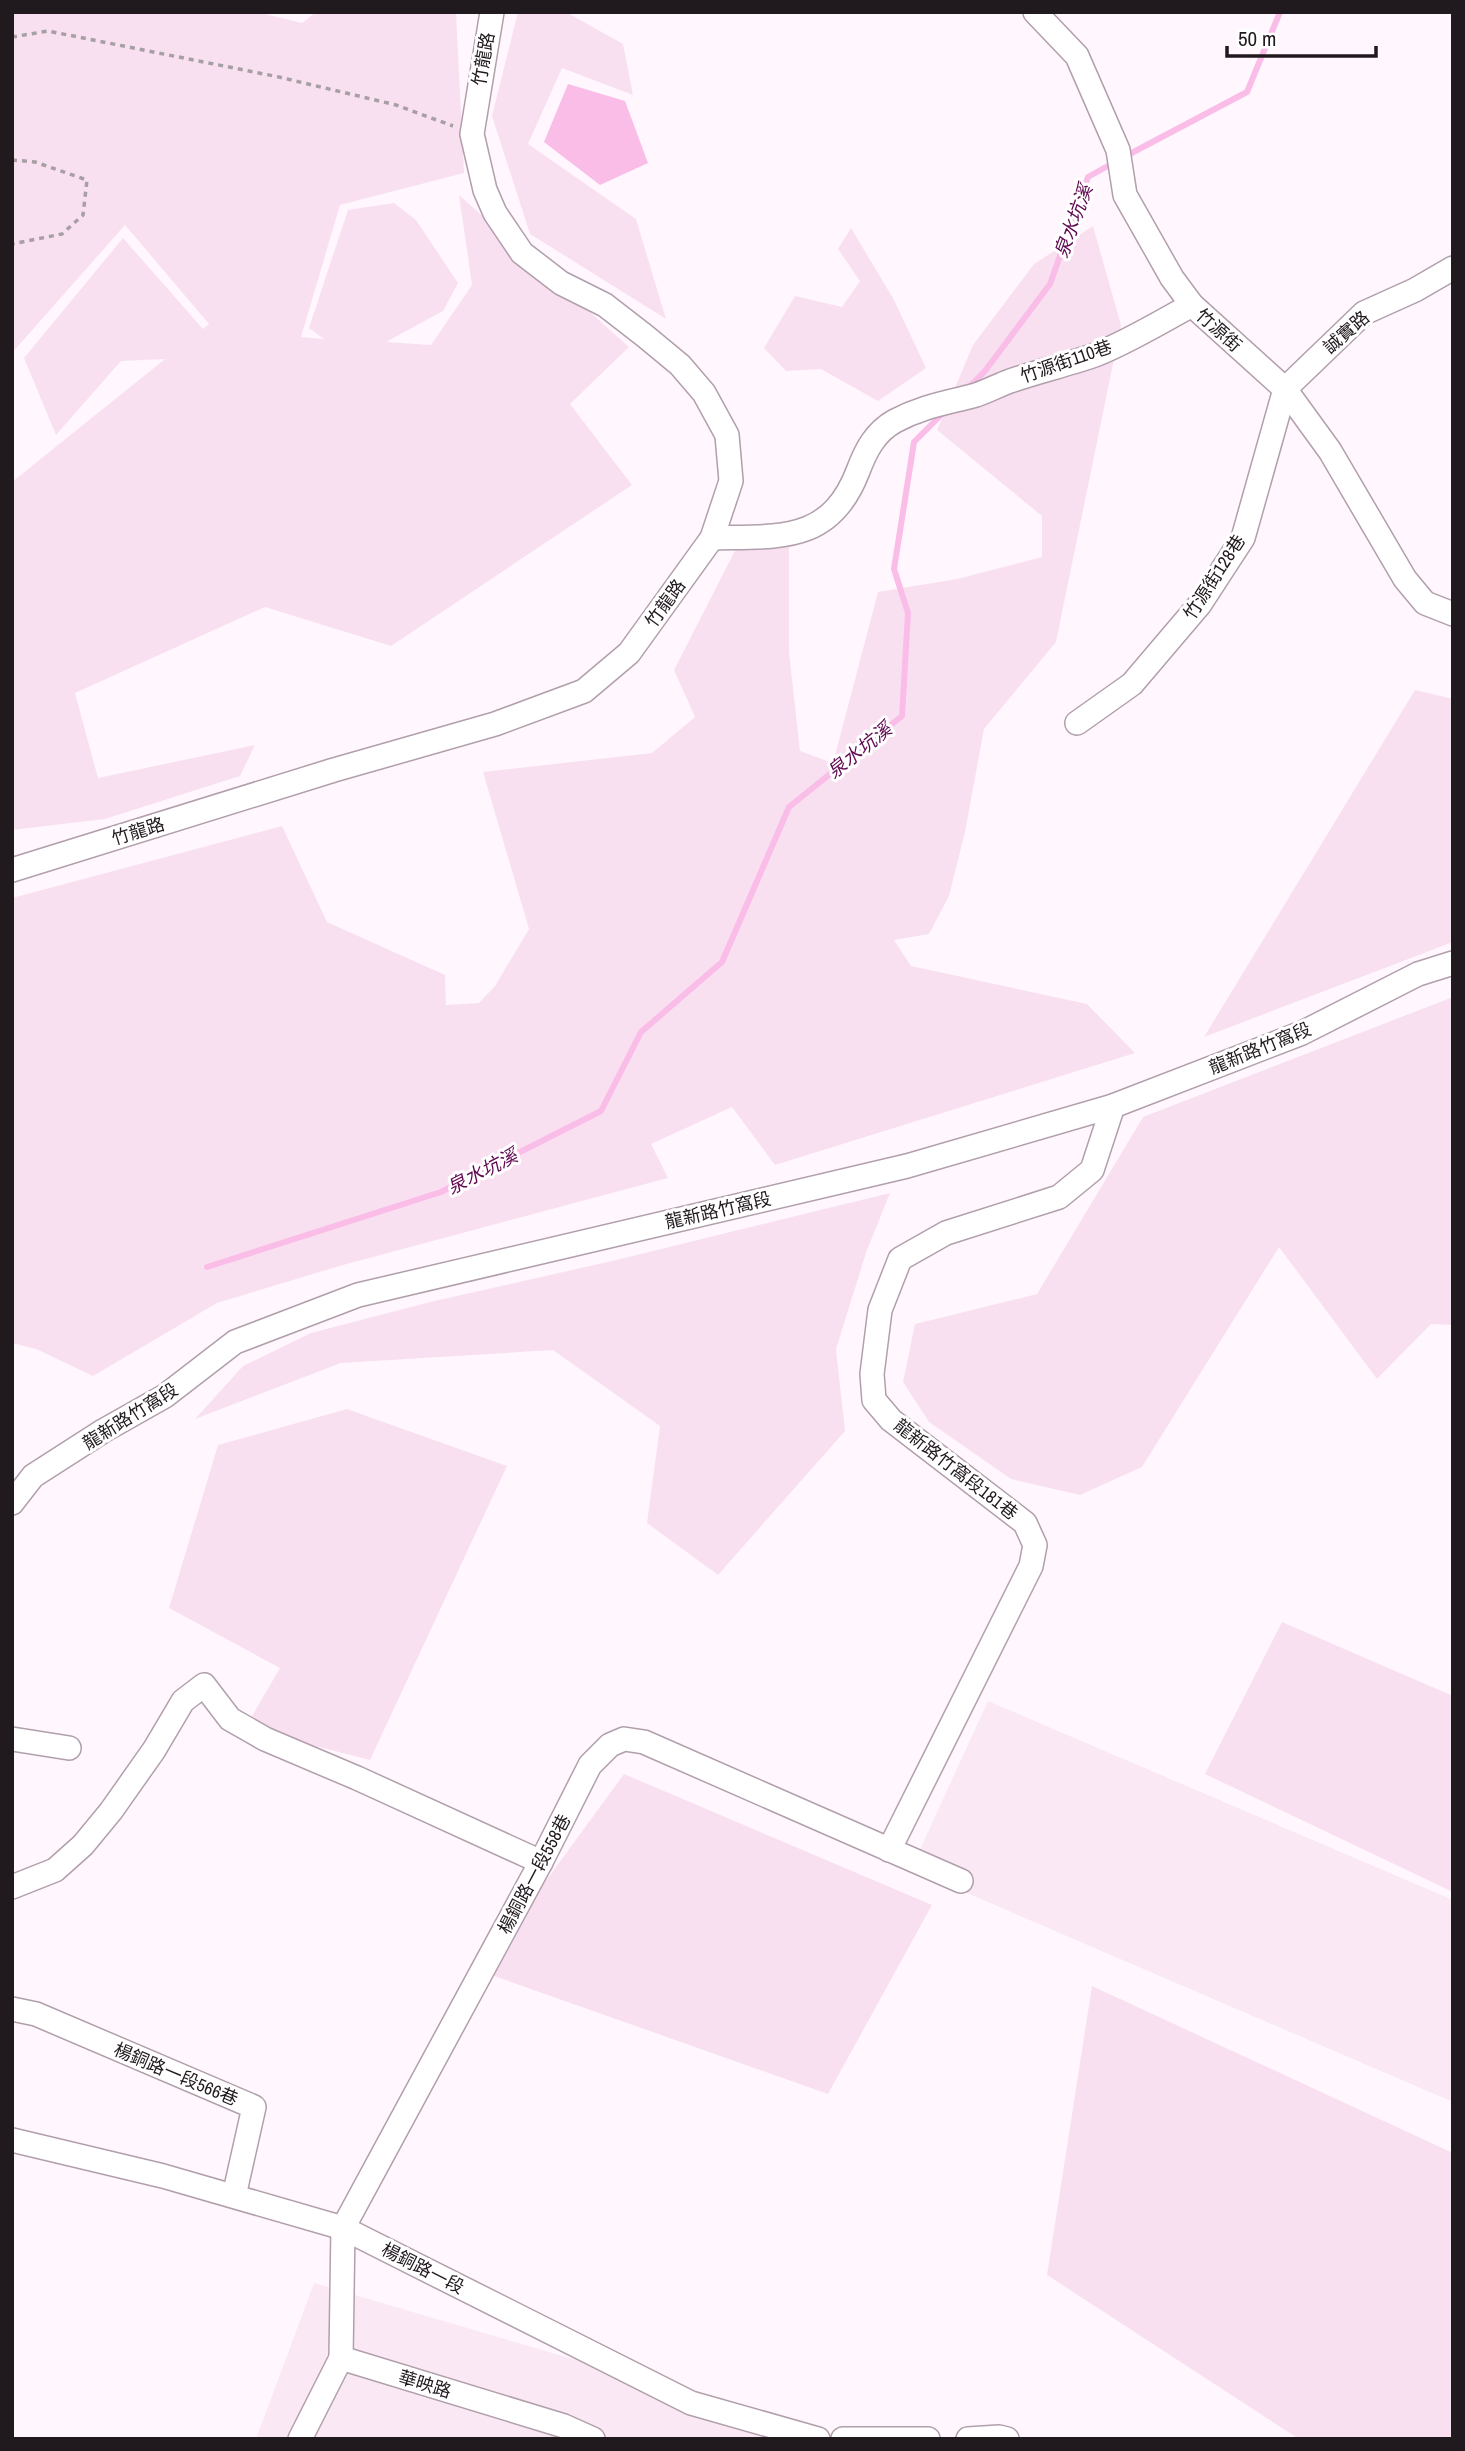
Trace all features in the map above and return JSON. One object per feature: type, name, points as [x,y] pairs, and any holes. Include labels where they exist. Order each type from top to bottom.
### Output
[{"type":"street","name":"竹龍路","points":[[12,870],[334,770],[495,724],[584,691],[629,653],[712,538],[731,481],[727,435],[704,393],[680,365],[605,305],[561,283],[522,253],[495,213],[485,190],[472,134],[492,12]]},
{"type":"street","name":"竹源街","points":[[1035,12],[1077,56],[1118,150],[1125,195],[1172,278],[1192,305],[1284,389],[1330,451],[1405,579],[1425,603],[1453,614]]},
{"type":"street","name":"誠實路","points":[[1284,389],[1363,313],[1415,290],[1453,268]]},
{"type":"street","name":"竹源街110巷","points":[[712,538],[781,536],[819,523],[843,503],[852,488],[866,450],[880,431],[894,421],[936,403],[976,395],[1009,381],[1095,355],[1192,305]]},
{"type":"street","name":"竹源街128巷","points":[[1077,723],[1132,684],[1200,604],[1243,538],[1284,389]]},
{"type":"street","name":"龍新路竹窩段","points":[[12,1503],[33,1476],[103,1431],[165,1396],[236,1342],[358,1295],[908,1166],[1113,1106],[1302,1033],[1418,974],[1453,964]]},
{"type":"street","name":"龍新路竹窩段181巷","points":[[889,1850],[1031,1566],[1035,1545],[1025,1522],[891,1420],[874,1400],[872,1374],[880,1310],[900,1259],[946,1233],[1059,1196],[1092,1170],[1113,1106]]},
{"type":"street","points":[[12,1888],[55,1870],[83,1845],[154,1750],[183,1701],[204,1685],[230,1718],[265,1739],[541,1862]]},
{"type":"street","name":"楊銅路一段558巷","points":[[341,2358],[343,2228],[541,1862],[590,1765],[610,1745],[624,1739],[645,1742],[961,1881]]},
{"type":"street","points":[[12,1740],[69,1748]]},
{"type":"street","name":"楊銅路一段566巷","points":[[12,2009],[36,2014],[254,2107],[234,2196]]},
{"type":"street","name":"楊銅路一段","points":[[12,2140],[163,2176],[343,2228],[691,2403],[818,2439]]},
{"type":"street","points":[[300,2439],[341,2358]]},
{"type":"street","name":"華映路","points":[[341,2358],[564,2426],[593,2439]]},
{"type":"street","points":[[843,2439],[928,2439]]},
{"type":"street","points":[[968,2439],[1007,2439]]},
{"type":"path","points":[[12,37],[48,30],[279,77],[396,105],[472,134]]},
{"type":"path","points":[[12,160],[35,162],[87,180],[83,215],[62,234],[12,244]]},
{"type":"shaded area","points":[[12,12],[257,12],[302,23],[316,12],[456,12],[464,173],[340,205],[301,337],[324,339],[309,328],[348,210],[394,203],[416,220],[458,283],[443,311],[386,342],[431,345],[472,285],[459,195],[629,347],[570,404],[632,485],[391,646],[265,607],[75,693],[98,778],[255,745],[240,776],[105,819],[12,830],[12,482],[165,359],[121,361],[56,435],[24,358],[123,238],[203,329],[209,324],[125,225],[12,353]]},
{"type":"shaded area","points":[[518,12],[566,12],[623,44],[633,95],[562,68],[528,144],[636,219],[666,319],[530,234],[492,116]]},
{"type":"shaded area","points":[[568,84],[625,101],[648,163],[600,185],[544,142]]},
{"type":"shaded area","points":[[1093,226],[1121,325],[1056,642],[984,729],[965,832],[949,896],[929,934],[894,940],[911,966],[1087,1004],[1135,1053],[775,1165],[732,1107],[651,1144],[668,1178],[343,1265],[217,1303],[93,1376],[36,1349],[12,1343],[12,898],[282,826],[327,922],[445,975],[446,1005],[479,1003],[495,986],[529,929],[483,772],[652,753],[695,717],[674,670],[743,535],[789,532],[789,652],[800,751],[833,763],[878,592],[957,579],[1042,557],[1042,516],[937,430],[973,345],[1034,264]]},
{"type":"shaded area","points":[[851,228],[894,300],[926,368],[878,401],[821,369],[786,371],[764,348],[795,296],[842,307],[860,281],[838,249]]},
{"type":"shaded area","points":[[1415,690],[1453,699],[1453,942],[1204,1037]]},
{"type":"shaded area","points":[[1453,997],[1453,1325],[1431,1324],[1377,1379],[1279,1247],[1142,1467],[1080,1495],[1011,1479],[929,1422],[903,1382],[915,1324],[1037,1294],[1143,1117]]},
{"type":"shaded area","points":[[890,1193],[867,1250],[836,1349],[845,1431],[718,1575],[647,1523],[660,1426],[553,1350],[341,1363],[195,1419],[243,1366],[311,1333],[430,1302]]},
{"type":"shaded area","points":[[347,1409],[507,1466],[370,1760],[245,1728],[280,1668],[169,1608],[218,1445]]},
{"type":"shaded area","points":[[1282,1622],[1453,1696],[1453,1892],[1205,1774]]},
{"type":"shaded area","points":[[988,1701],[1453,1900],[1453,2102],[911,1869]]},
{"type":"shaded area","points":[[624,1774],[932,1905],[828,2094],[480,1971]]},
{"type":"shaded area","points":[[1092,1986],[1453,2153],[1453,2439],[1299,2439],[1047,2275]]},
{"type":"shaded area","points":[[314,2283],[846,2439],[256,2439]]},
{"type":"waterway","name":"泉水坑溪","points":[[1124,157],[1247,92],[1280,12]]},
{"type":"waterway","name":"泉水坑溪","points":[[966,390],[985,371],[1050,284],[1088,177],[1115,162]]},
{"type":"waterway","name":"泉水坑溪","points":[[207,1267],[441,1192],[601,1111],[641,1032],[722,962],[789,807],[902,716],[908,613],[894,569],[914,442],[944,412]]}]
